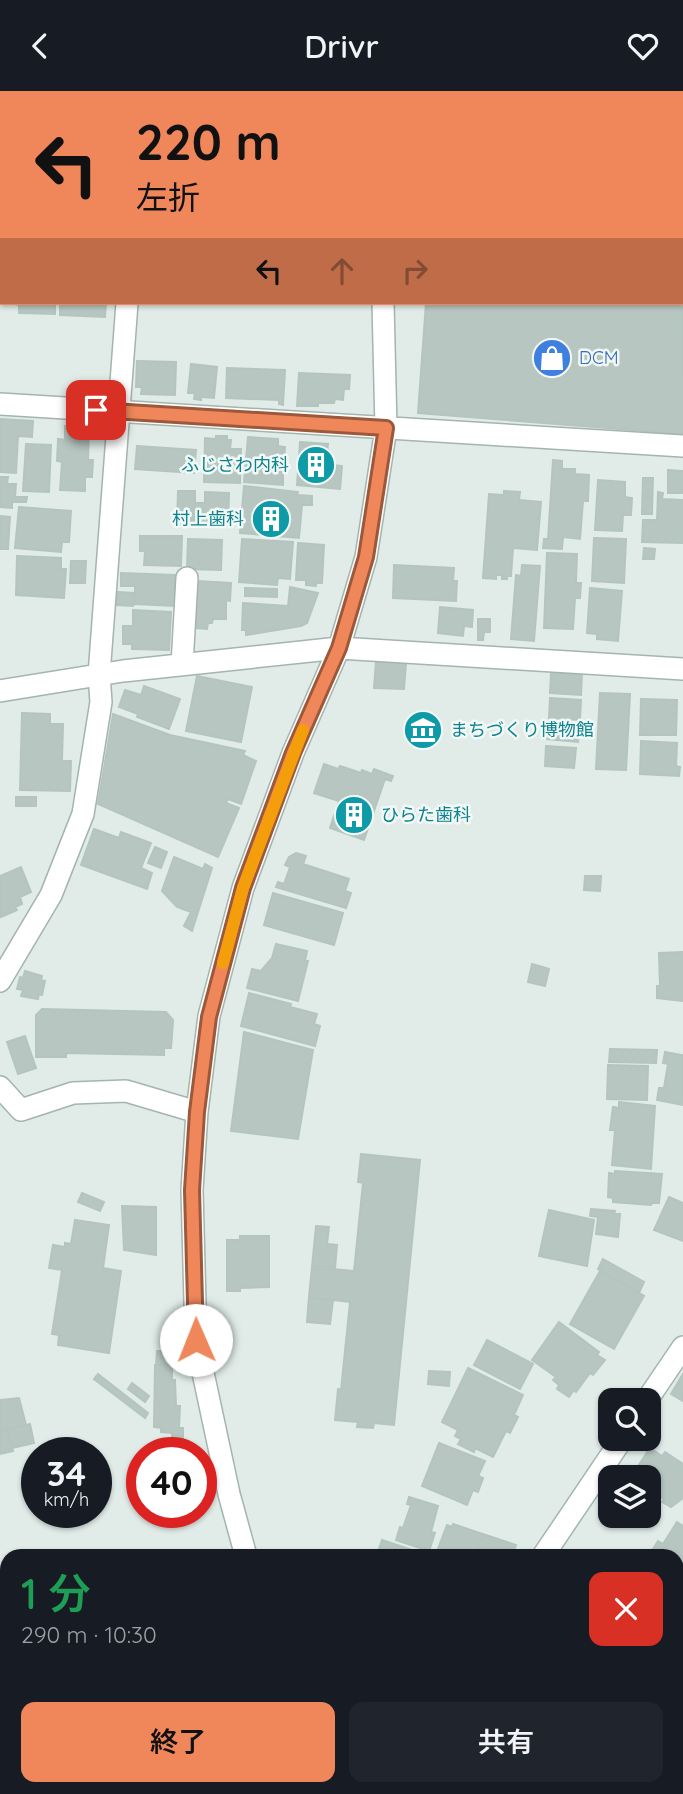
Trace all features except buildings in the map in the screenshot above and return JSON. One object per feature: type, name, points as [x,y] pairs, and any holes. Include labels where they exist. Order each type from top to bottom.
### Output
[{"type":"street","points":[[0,981],[51,895],[83,814],[101,702],[99,675],[127,305]]},
{"type":"street","points":[[244,1549],[229,1495],[196,1340],[192,1190],[197,1112],[209,1017],[243,888],[293,753],[339,648],[366,557],[386,428],[383,305]]},
{"type":"street","points":[[0,404],[683,446]]},
{"type":"street","points":[[182,665],[187,578]]},
{"type":"street","points":[[0,691],[99,675],[339,648],[683,669]]},
{"type":"street","points":[[0,1087],[21,1110],[73,1093],[126,1091],[197,1112]]},
{"type":"street","points":[[655,1388],[683,1347]]},
{"type":"street","points":[[548,1549],[614,1451]]},
{"type":"slow traffic","points":[[223,963],[243,888],[303,730]]},
{"type":"place","name":"DCM","points":[[552,358]]},
{"type":"place","name":"ふじさわ内科","points":[[316,465]]},
{"type":"place","name":"村上歯科","points":[[271,519]]},
{"type":"place","name":"まちづくり博物館","points":[[423,730]]},
{"type":"place","name":"ひらた歯科","points":[[354,815]]},
{"type":"route","points":[[96,410],[386,428],[366,557],[339,648],[293,753],[243,888],[209,1017],[197,1112],[192,1190],[196,1340]]}]
